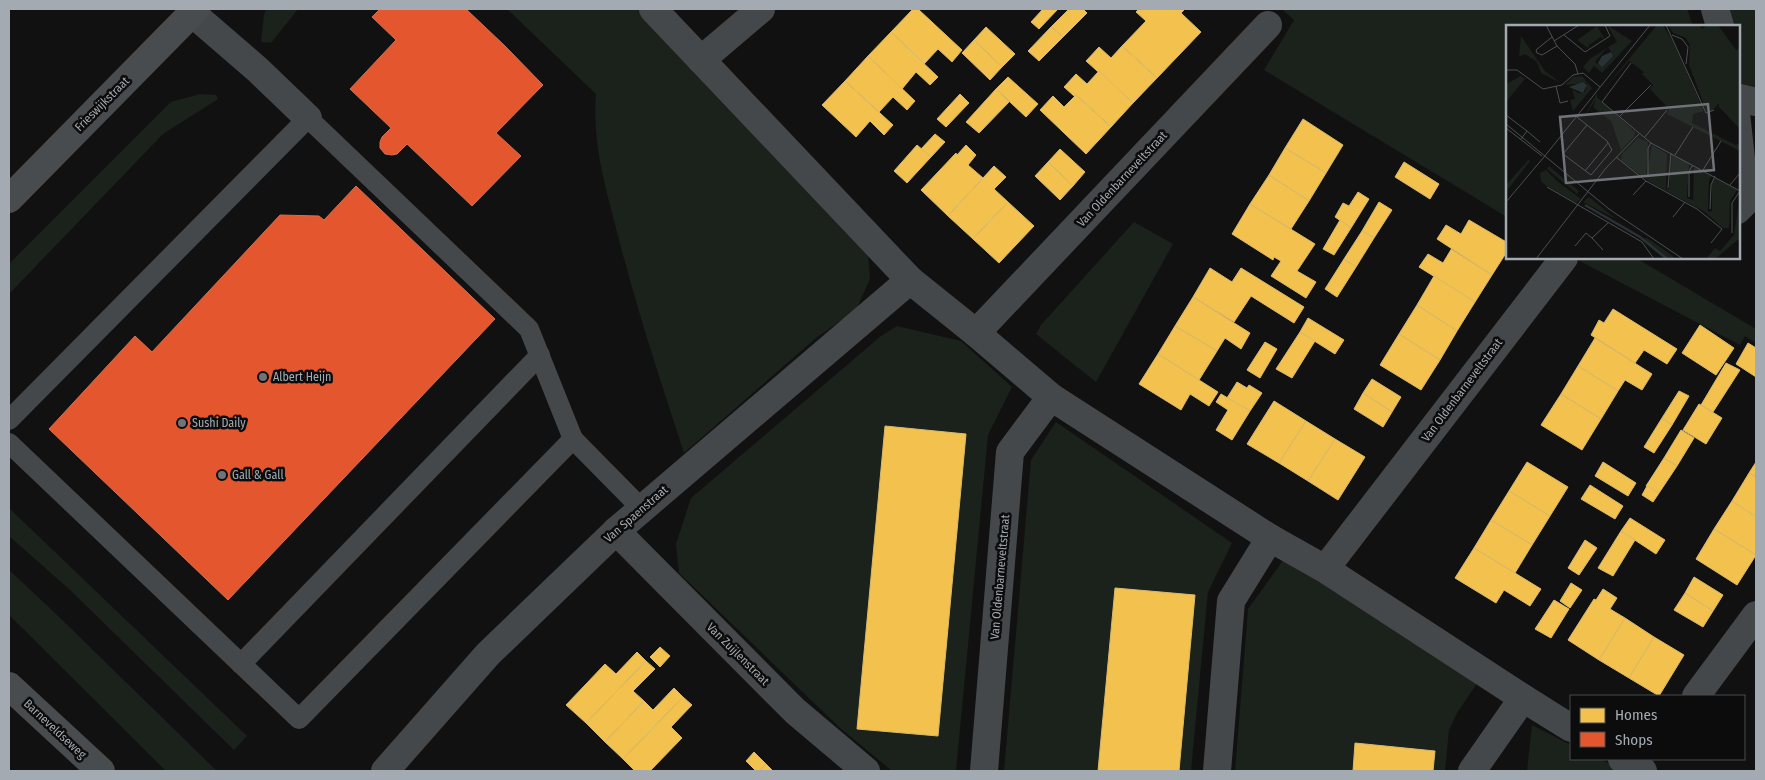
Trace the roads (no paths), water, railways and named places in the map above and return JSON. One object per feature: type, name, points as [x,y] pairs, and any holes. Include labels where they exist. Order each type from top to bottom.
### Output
[{"type":"street","points":[[653,9],[910,280],[1051,397],[1270,538],[1325,569],[1570,727]]},
{"type":"street","points":[[701,60],[761,9]]},
{"type":"street","points":[[1715,9],[1720,25]]},
{"type":"street","points":[[194,11],[308,118]]},
{"type":"street","name":"Frieswijkstraat","points":[[9,199],[194,11]]},
{"type":"street","name":"Van Oldenbarneveltstraat","points":[[976,333],[1268,25]]},
{"type":"street","points":[[1740,98],[1756,102]]},
{"type":"street","name":"Van Oldenbarneveltstraat","points":[[1325,569],[1563,259]]},
{"type":"street","name":"Van Spaenstraat","points":[[385,771],[488,654],[616,531],[910,280]]},
{"type":"street","name":"Van Oldenbarneveltstraat","points":[[984,771],[1010,452],[1051,397]]},
{"type":"street","name":"Van Zuijlenstraat","points":[[616,531],[796,711],[866,771]]},
{"type":"street","points":[[1217,771],[1231,601],[1270,538]]},
{"type":"street","points":[[1697,695],[1756,615]]},
{"type":"street","name":"Barneveldseweg","points":[[9,686],[101,771]]},
{"type":"street","points":[[1472,771],[1523,698]]},
{"type":"street","points":[[1624,760],[1642,771],[1650,760]]},
{"type":"lane","points":[[1740,113],[1750,203],[1740,213]]},
{"type":"lane","points":[[9,420],[308,118],[529,329],[573,439],[642,509]]},
{"type":"lane","points":[[241,664],[540,355]]},
{"type":"lane","points":[[9,443],[299,719],[573,439]]},
{"type":"place","name":"Albert Heijn","points":[[263,377]]},
{"type":"place","name":"Sushi Daily","points":[[182,423]]},
{"type":"place","name":"Gall & Gall","points":[[222,475]]}]
